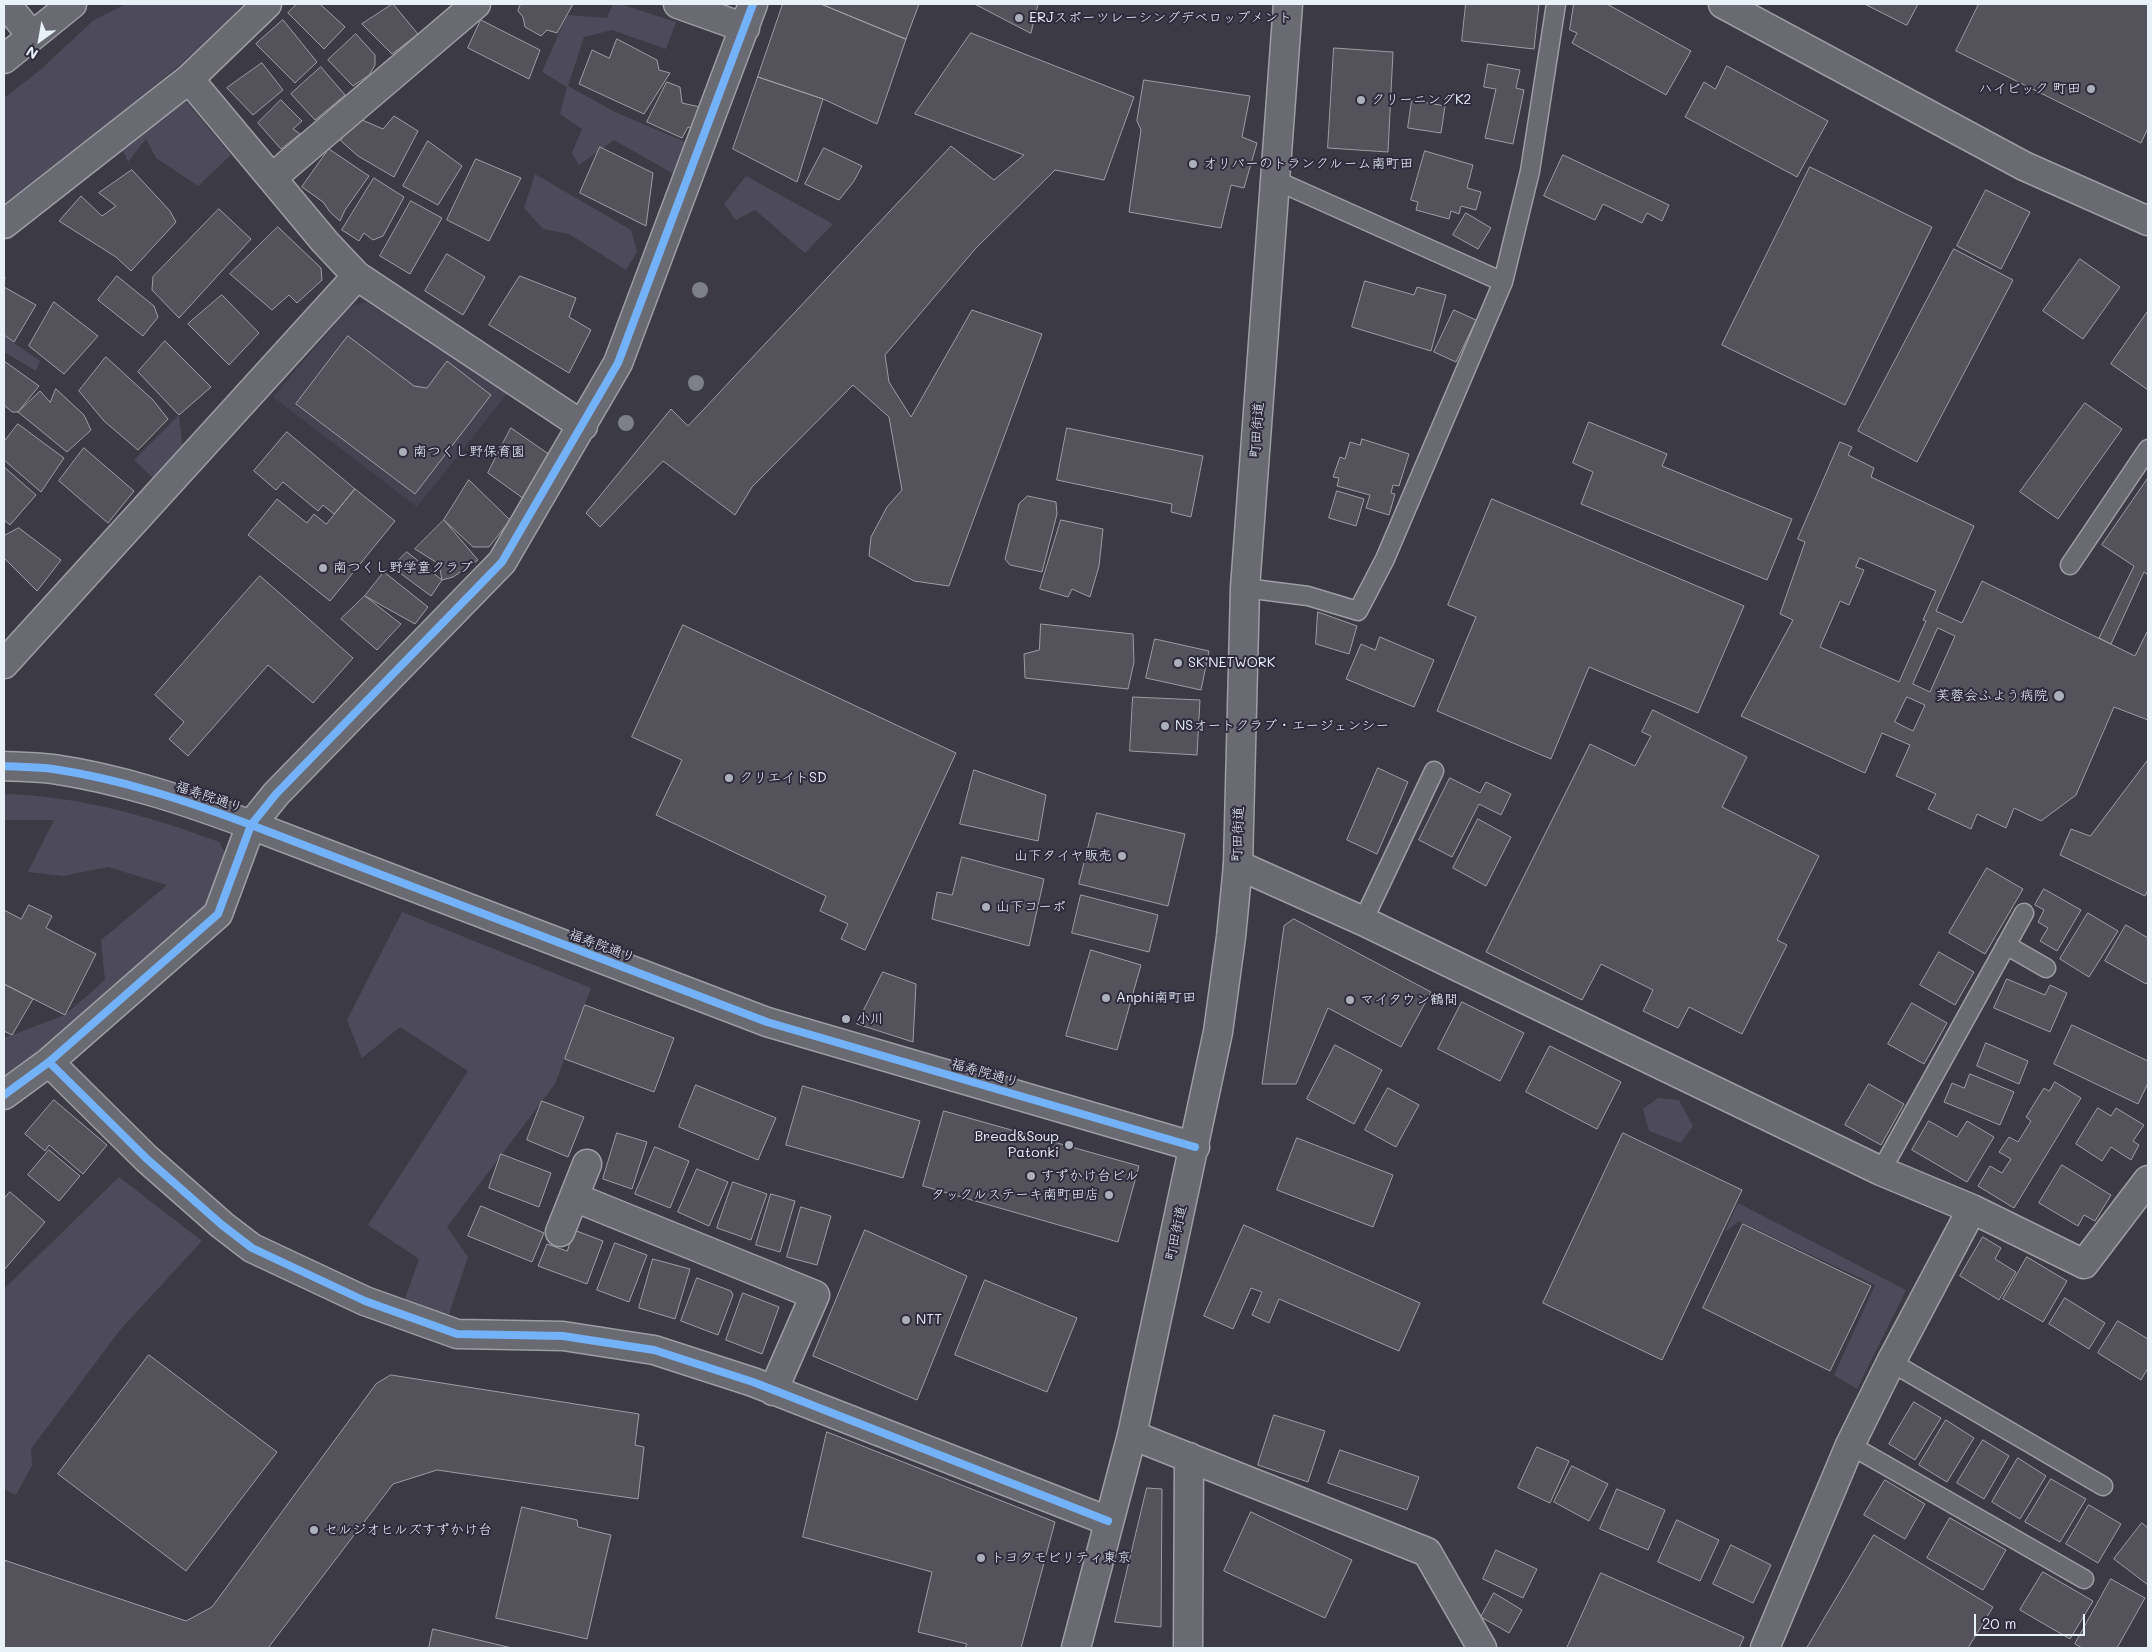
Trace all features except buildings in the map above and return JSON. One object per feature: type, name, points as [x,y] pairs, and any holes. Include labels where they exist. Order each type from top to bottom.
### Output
[{"type":"street","points":[[6,4],[32,36]]},
{"type":"street","points":[[4,59],[72,4]]},
{"type":"street","points":[[4,224],[189,79],[267,4]]},
{"type":"street","points":[[272,178],[476,4]]},
{"type":"street","points":[[4,1096],[49,1062],[218,914],[251,825],[283,787],[502,562],[618,363],[749,16],[678,4]]},
{"type":"street","name":"町田街道","points":[[1076,1648],[1132,1435],[1195,1147],[1218,1032],[1231,936],[1238,865],[1245,588],[1288,4]]},
{"type":"street","points":[[1723,4],[2024,166],[2148,221]]},
{"type":"street","points":[[189,79],[325,242],[357,276],[583,426]]},
{"type":"street","points":[[4,664],[357,276]]},
{"type":"street","name":"福寿院通り","points":[[4,766],[51,769],[113,780],[175,798],[251,825],[767,1022],[1195,1147]]},
{"type":"street","points":[[1238,865],[1363,921],[1881,1171],[1972,1209],[2084,1264],[2148,1180]]},
{"type":"street","points":[[49,1062],[147,1159],[222,1225],[252,1248],[365,1301],[457,1334],[563,1336],[654,1350],[774,1391],[1108,1521]]},
{"type":"street","points":[[560,1232],[587,1164]]},
{"type":"street","points":[[574,1197],[815,1295],[774,1391]]},
{"type":"street","points":[[1765,1648],[1850,1445],[1891,1362],[1972,1209]]},
{"type":"street","points":[[1132,1435],[1427,1552],[1482,1648]]},
{"type":"street","points":[[1188,1648],[1189,1456]]},
{"type":"lane","points":[[1245,588],[1308,596],[1358,611],[1386,559],[1503,282],[1530,170],[1556,4]]},
{"type":"lane","points":[[1275,180],[1503,282]]},
{"type":"lane","points":[[2070,565],[2148,449]]},
{"type":"lane","points":[[1363,921],[1434,771]]},
{"type":"lane","points":[[1881,1171],[2024,913]]},
{"type":"lane","points":[[2006,944],[2046,968]]},
{"type":"lane","points":[[1891,1362],[2103,1486]]},
{"type":"lane","points":[[1850,1445],[2084,1579]]},
{"type":"shaded area","points":[[126,4],[244,4],[182,63],[4,212],[4,98],[39,71],[94,20]]},
{"type":"shaded area","points":[[613,4],[620,4],[676,22],[666,49],[612,30],[584,37],[568,86],[615,112],[690,144],[672,173],[614,140],[579,165],[572,153],[582,129],[560,114],[567,87],[542,72],[567,15],[607,18]]},
{"type":"shaded area","points":[[184,99],[231,155],[198,186],[156,158],[146,139],[128,162],[121,146]]},
{"type":"shaded area","points":[[535,174],[631,230],[637,252],[626,270],[569,234],[543,229],[524,208]]},
{"type":"shaded area","points":[[746,176],[833,224],[805,253],[755,210],[736,220],[724,204]]},
{"type":"shaded area","name":"南つくし野保育園","points":[[367,302],[510,390],[417,507],[273,397],[350,306]]},
{"type":"shaded area","points":[[4,336],[40,361],[36,371],[4,352]]},
{"type":"shaded area","points":[[179,415],[183,451],[153,478],[134,460]]},
{"type":"shaded area","points":[[4,794],[87,803],[140,816],[219,842],[228,859],[209,907],[9,1080],[4,1073],[4,1038],[65,1015],[105,980],[101,940],[167,885],[108,867],[63,876],[28,872],[54,820],[4,820]]},
{"type":"shaded area","points":[[402,912],[591,988],[555,1084],[447,1227],[468,1257],[448,1317],[404,1302],[419,1259],[368,1225],[468,1071],[400,1027],[362,1058],[347,1020]]},
{"type":"shaded area","points":[[1658,1098],[1679,1100],[1693,1126],[1681,1143],[1649,1131],[1643,1109]]},
{"type":"shaded area","points":[[119,1177],[202,1241],[120,1330],[31,1449],[32,1465],[16,1495],[4,1489],[4,1289]]},
{"type":"shaded area","points":[[1738,1203],[1906,1290],[1857,1389],[1834,1375],[1875,1285],[1739,1221],[1725,1232]]},
{"type":"cycle path","points":[[4,1095],[49,1062],[218,914],[251,825],[276,794],[502,562],[618,363],[753,4]]},
{"type":"cycle path","points":[[4,766],[47,768],[78,773],[178,799],[251,825],[767,1022],[1195,1147]]},
{"type":"cycle path","points":[[49,1062],[147,1159],[222,1225],[252,1248],[365,1301],[457,1334],[563,1336],[654,1350],[753,1382],[1108,1521]]},
{"type":"place","name":"ERJスポーツレーシングデベロップメント","points":[[1019,18]]},
{"type":"place","name":"ハイビック 町田","points":[[2091,89]]},
{"type":"place","name":"クリーニングK2","points":[[1361,100]]},
{"type":"place","name":"オリバーのトランクルーム南町田","points":[[1193,164]]},
{"type":"place","name":"南つくし野保育園","points":[[403,452]]},
{"type":"place","name":"南つくし野学童クラブ","points":[[323,568]]},
{"type":"place","name":"SK’NETWORK","points":[[1178,663]]},
{"type":"place","name":"芙蓉会ふよう病院","points":[[2059,696]]},
{"type":"place","name":"NSオートクラブ・エージェンシー","points":[[1165,726]]},
{"type":"place","name":"クリエイトSD","points":[[729,778]]},
{"type":"place","name":"山下タイヤ販売","points":[[1122,856]]},
{"type":"place","name":"山下コーポ","points":[[986,907]]},
{"type":"place","name":"Anphi南町田","points":[[1106,998]]},
{"type":"place","name":"マイタウン鶴間","points":[[1350,1000]]},
{"type":"place","name":"小川","points":[[846,1019]]},
{"type":"place","name":"Bread&Soup Patonki","points":[[1069,1145]]},
{"type":"place","name":"すずかけ台ビル","points":[[1031,1176]]},
{"type":"place","name":"タックルステーキ南町田店","points":[[1109,1195]]},
{"type":"place","name":"NTT","points":[[906,1320]]},
{"type":"place","name":"セルジオヒルズすずかけ台","points":[[314,1530]]},
{"type":"place","name":"トヨタモビリティ東京","points":[[981,1558]]}]
